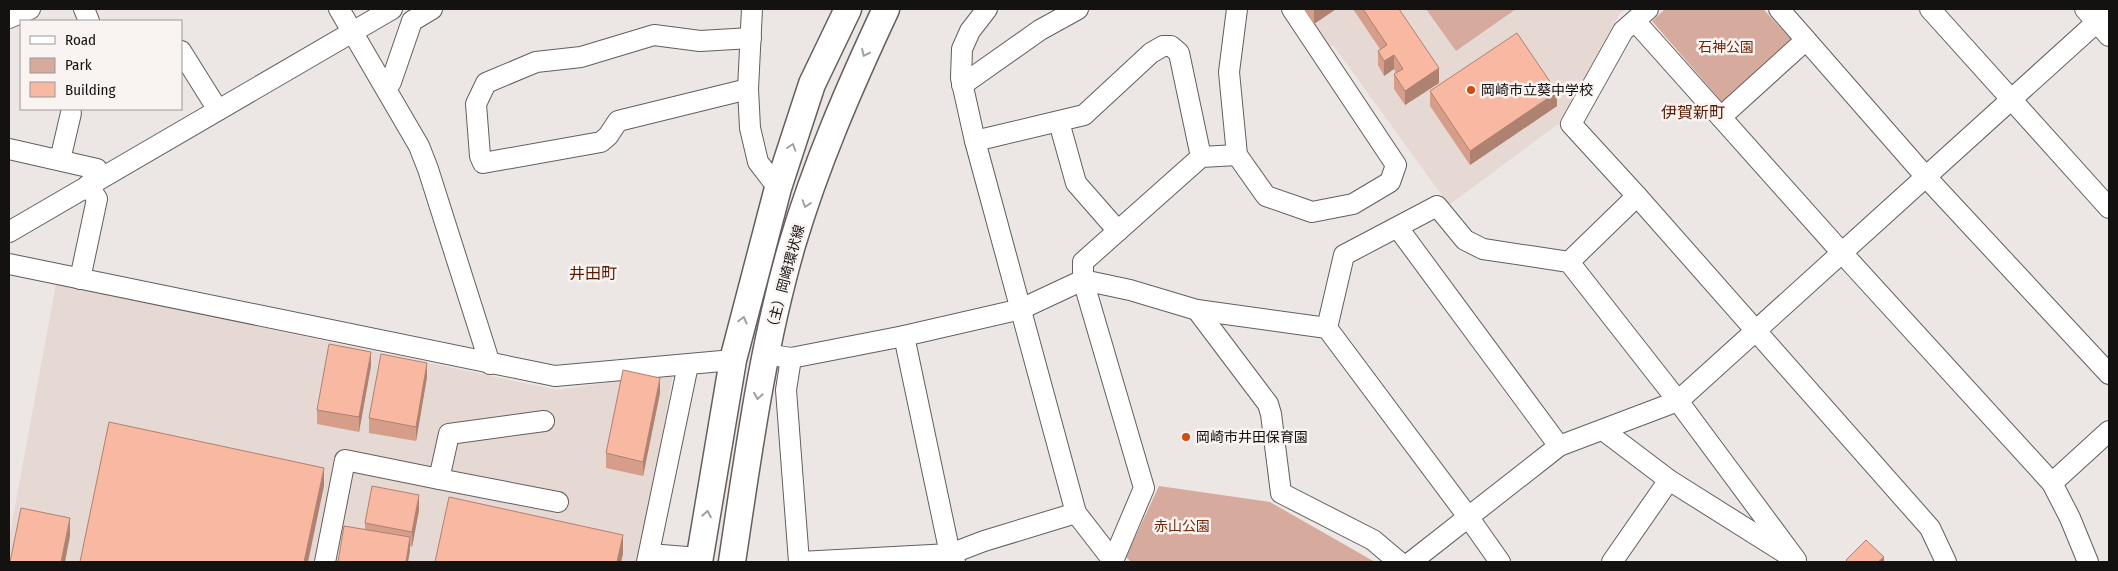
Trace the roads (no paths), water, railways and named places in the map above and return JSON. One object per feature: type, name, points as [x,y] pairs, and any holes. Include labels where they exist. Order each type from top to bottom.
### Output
[{"type":"main road","points":[[699,560],[733,360],[778,188],[812,84],[848,9]]},
{"type":"main road","name":"（主）岡崎環状線","points":[[732,562],[748,456],[778,356],[792,245],[820,161],[855,75],[886,9]]},
{"type":"street","points":[[9,18],[30,9]]},
{"type":"street","points":[[339,9],[386,88],[418,146],[428,169],[490,364]]},
{"type":"street","points":[[9,232],[392,9]]},
{"type":"street","points":[[386,88],[391,82],[412,21],[432,9]]},
{"type":"street","points":[[752,9],[748,89],[750,128],[758,162],[778,188]]},
{"type":"street","points":[[987,9],[970,31],[962,49],[960,78],[975,141],[1076,513],[1114,562]]},
{"type":"street","points":[[962,85],[1040,30],[1078,9]]},
{"type":"street","points":[[1238,9],[1229,72],[1237,155],[1266,196],[1312,212],[1353,204],[1390,182],[1396,165],[1292,9]]},
{"type":"street","points":[[1779,9],[1926,177],[2109,374]]},
{"type":"street","points":[[1930,9],[2109,208]]},
{"type":"street","points":[[1946,562],[1930,528],[1637,196],[1571,124],[1624,31],[1642,15],[1721,117],[1842,254],[2052,484],[2070,518],[2088,562]]},
{"type":"street","points":[[1411,562],[1559,446],[1678,401],[2100,19]]},
{"type":"street","points":[[748,89],[618,121],[608,136],[601,142],[483,163],[480,156],[476,104],[486,83],[494,79],[536,62],[581,57],[654,34],[700,41],[751,38]]},
{"type":"street","points":[[1721,117],[1806,40]]},
{"type":"street","points":[[975,141],[1084,115],[1151,53],[1163,46],[1171,46],[1180,53],[1201,157]]},
{"type":"street","points":[[182,53],[218,110]]},
{"type":"street","points":[[60,160],[71,113]]},
{"type":"street","points":[[1059,122],[1076,183],[1118,231]]},
{"type":"street","points":[[9,149],[97,169],[95,181],[98,199],[80,278]]},
{"type":"street","points":[[1114,562],[1144,488],[1083,280],[1083,262],[1201,157],[1237,155]]},
{"type":"street","points":[[1569,262],[1637,196]]},
{"type":"street","points":[[1327,328],[1344,255],[1437,206],[1465,240],[1483,249],[1569,262],[1678,401],[1796,562]]},
{"type":"street","points":[[1398,228],[1559,446]]},
{"type":"street","points":[[9,264],[555,376],[733,360]]},
{"type":"street","points":[[1076,513],[984,541],[953,558],[800,562],[786,390],[778,356],[904,336],[1021,309],[1083,280],[1130,290],[1196,310],[1327,328],[1500,562]]},
{"type":"street","points":[[1196,310],[1268,404],[1272,414],[1281,492],[1373,540],[1399,562]]},
{"type":"street","points":[[904,336],[953,558]]},
{"type":"street","points":[[688,365],[648,558],[699,560]]},
{"type":"street","points":[[439,479],[449,434],[544,421]]},
{"type":"street","points":[[1602,430],[1669,480],[1796,562]]},
{"type":"street","points":[[2052,484],[2109,431]]},
{"type":"street","points":[[325,562],[345,460],[558,502]]},
{"type":"street","points":[[1612,562],[1669,480]]},
{"type":"place","name":"岡崎市立葵中学校","points":[[1471,90]]},
{"type":"place","name":"岡崎市井田保育園","points":[[1186,437]]},
{"type":"district","name":"伊賀新町","points":[[1693,112]]},
{"type":"district","name":"井田町","points":[[593,273]]},
{"type":"park label","name":"石神公園","points":[[1726,47]]},
{"type":"park label","name":"赤山公園","points":[[1182,526]]}]
